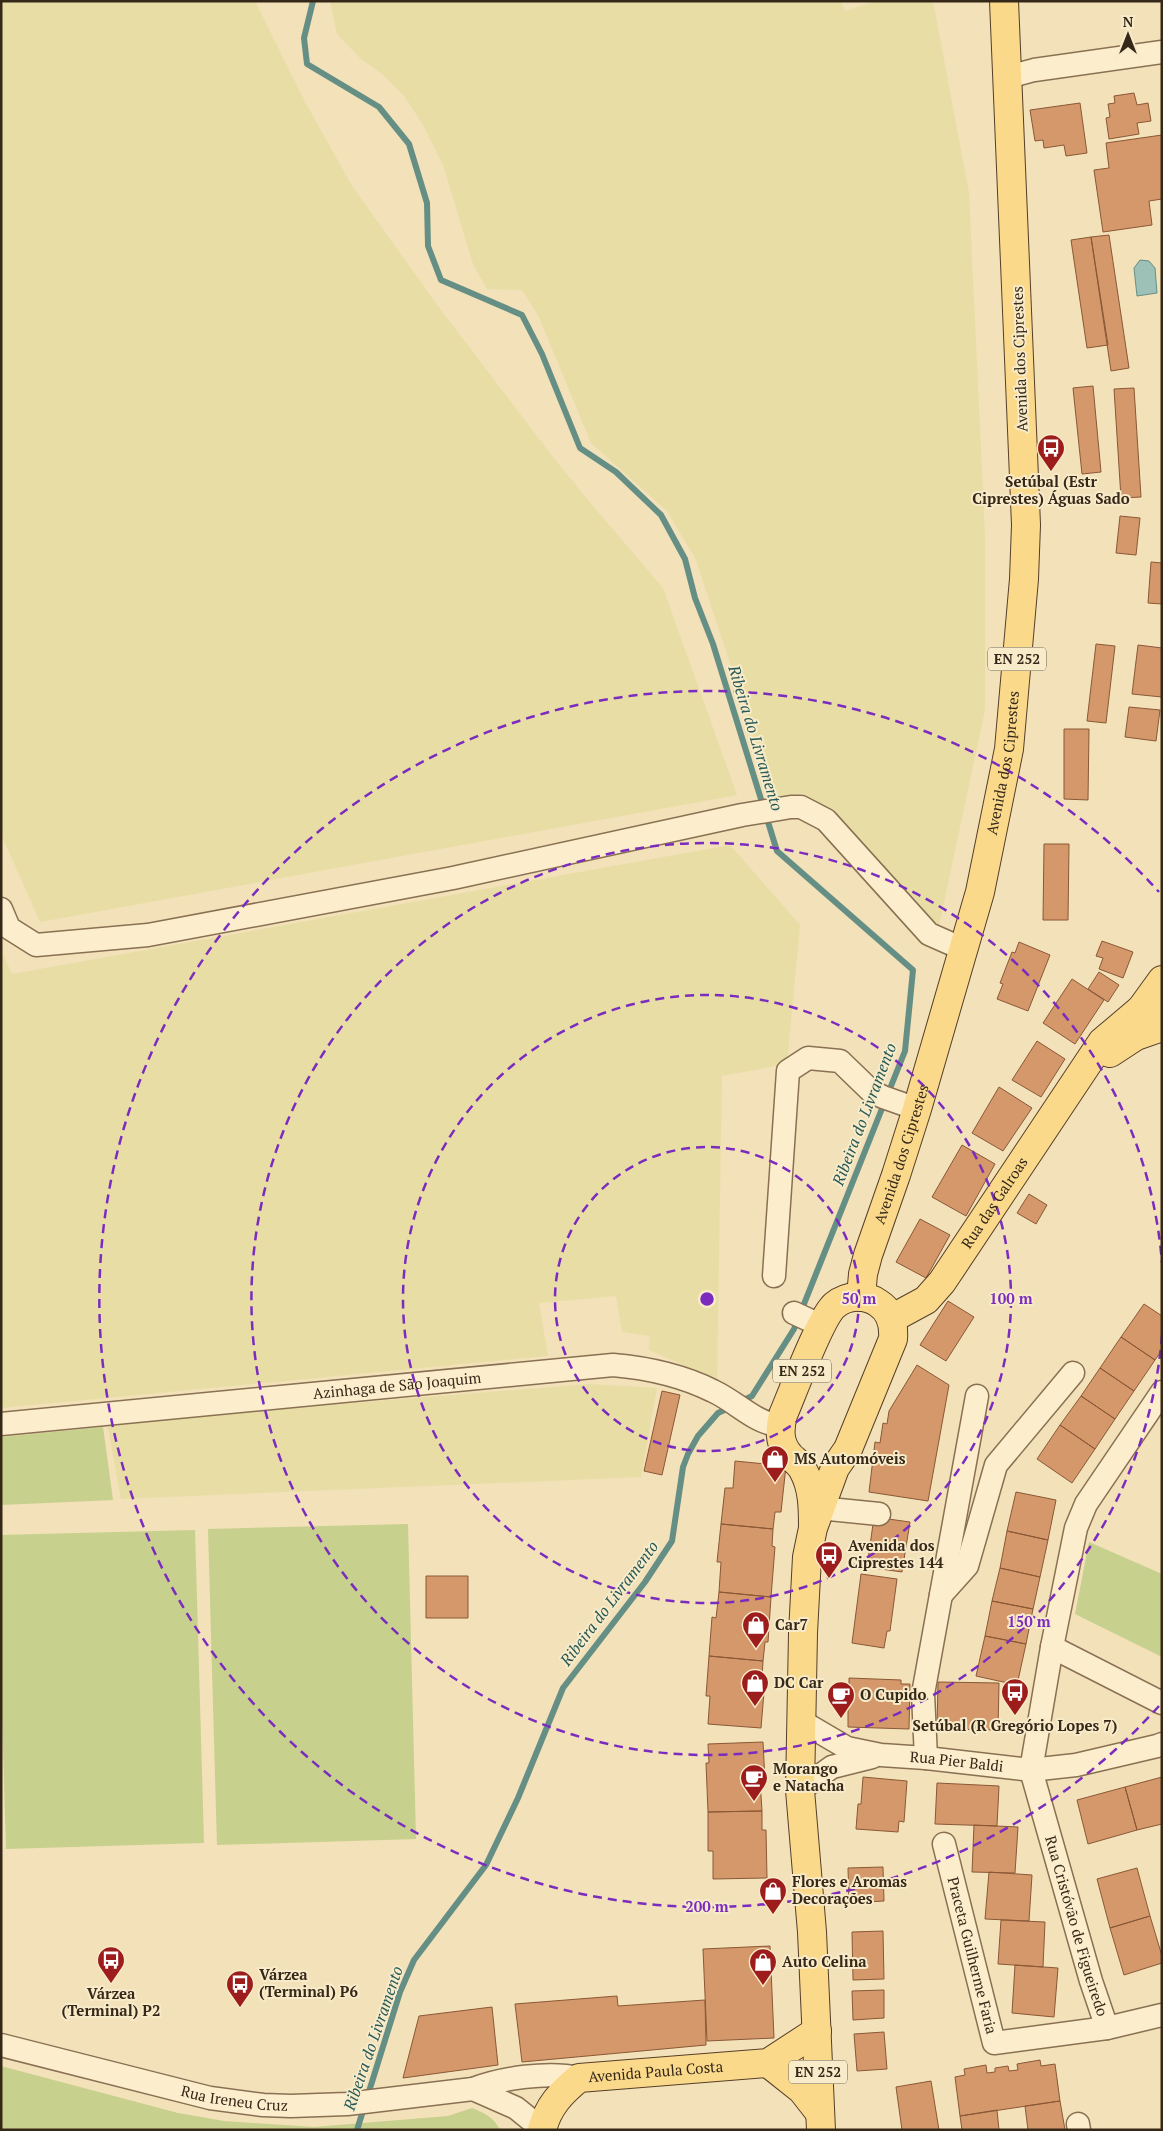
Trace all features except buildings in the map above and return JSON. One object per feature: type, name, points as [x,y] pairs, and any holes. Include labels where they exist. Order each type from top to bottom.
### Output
[{"type":"main road","name":"Avenida dos Ciprestes","points":[[861,1296],[863,1274],[868,1255],[896,1175],[901,1103],[963,948],[980,892],[1009,749],[1024,579],[1026,525],[1004,1]]},
{"type":"main road","name":"Rua das Galroas","points":[[891,1319],[926,1300],[942,1282],[1102,1042],[1151,1006],[1162,980]]},
{"type":"main road","name":"Rua das Galroas","points":[[1084,1071],[1136,1036],[1162,1027]]},
{"type":"main road","points":[[861,1296],[879,1303],[891,1319]]},
{"type":"main road","name":"EN 252","points":[[816,1518],[813,1497],[804,1470],[784,1447],[780,1426],[809,1320],[828,1312],[834,1305],[851,1297],[861,1296]]},
{"type":"main road","name":"EN 252","points":[[821,2121],[812,1932],[800,1790],[806,1571],[808,1551],[816,1518],[835,1468],[848,1449],[893,1339],[891,1319]]},
{"type":"main road","points":[[798,1462],[818,1467],[835,1462],[842,1456]]},
{"type":"main road","points":[[817,2031],[768,2063],[802,2090],[821,2121]]},
{"type":"main road","name":"Avenida Paula Costa","points":[[542,2129],[550,2109],[559,2095],[579,2078],[768,2063]]},
{"type":"street","points":[[1008,78],[1034,70],[1162,52]]},
{"type":"street","points":[[1,909],[9,928],[36,945],[148,935],[453,878],[742,815],[791,807],[801,808],[826,820],[930,934],[963,948]]},
{"type":"street","points":[[774,1276],[788,1071],[808,1058],[840,1061],[871,1091],[901,1103]]},
{"type":"street","name":"Azinhaga de São Joaquim","points":[[1,1424],[613,1365],[665,1372],[714,1391],[761,1422],[780,1426]]},
{"type":"street","points":[[941,1595],[967,1566],[996,1465],[1073,1373]]},
{"type":"street","points":[[1031,1770],[1052,1646],[1076,1528],[1086,1504],[1162,1392]]},
{"type":"street","points":[[926,1758],[923,1694],[978,1396]]},
{"type":"street","points":[[816,1518],[879,1514]]},
{"type":"street","points":[[1052,1646],[1162,1703]]},
{"type":"street","name":"Rua Pier Baldi","points":[[802,1722],[846,1748],[881,1755],[1031,1770],[1076,1765],[1162,1744]]},
{"type":"street","name":"Rua Pier Baldi","points":[[800,1790],[824,1771],[839,1764],[881,1755]]},
{"type":"street","name":"Rua Cristóvão de Figueiredo","points":[[1031,1770],[1106,2028],[1162,2015]]},
{"type":"street","name":"Praceta Guilherme Faria","points":[[944,1844],[994,2043],[1106,2028]]},
{"type":"street","name":"Rua Ireneu Cruz","points":[[1,2045],[210,2098],[263,2105],[347,2104],[473,2089],[490,2083],[526,2078],[562,2074],[579,2078]]},
{"type":"street","points":[[473,2089],[516,2108],[542,2129]]},
{"type":"shaded area","points":[[1,1],[255,1],[304,100],[352,186],[435,302],[549,452],[663,588],[737,795],[40,922],[1,834]]},
{"type":"shaded area","points":[[330,1],[841,1],[845,11],[876,1],[933,1],[969,193],[985,535],[985,710],[939,926],[836,816],[803,793],[774,797],[696,560],[667,511],[591,443],[538,315],[522,290],[487,289],[473,264],[443,165],[423,125],[405,97],[382,74],[361,59],[337,34]]},
{"type":"shaded area","points":[[730,845],[800,925],[787,1064],[722,1076],[717,1380],[649,1350],[650,1336],[622,1332],[616,1296],[539,1303],[548,1356],[1,1408],[1,950],[12,974]]},
{"type":"shaded area","points":[[588,1384],[657,1388],[641,1477],[121,1499],[107,1423]]},
{"type":"green space","points":[[103,1427],[113,1500],[1,1505],[1,1437]]},
{"type":"green space","points":[[408,1524],[416,1839],[217,1845],[208,1529]]},
{"type":"green space","points":[[195,1530],[204,1843],[6,1849],[1,1680],[1,1535]]},
{"type":"green space","points":[[1089,1542],[1162,1574],[1162,1657],[1075,1614]]},
{"type":"green space","points":[[1,2066],[178,2113],[224,2121],[314,2127],[448,2116],[472,2108],[492,2119],[500,2130],[1,2130]]},
{"type":"water","points":[[1140,260],[1149,261],[1155,268],[1157,293],[1137,296],[1134,268]]},
{"type":"waterway","name":"Ribeira do Livramento","points":[[313,1],[304,38],[307,64],[379,107],[409,144],[427,203],[428,246],[441,280],[522,315],[542,354],[580,448],[616,472],[661,515],[685,559],[695,598],[713,644],[777,851],[913,970],[905,1051],[794,1329],[752,1396],[740,1402]]},
{"type":"waterway","name":"Ribeira do Livramento","points":[[357,2130],[400,1992],[414,1960],[486,1865],[518,1798],[563,1688],[645,1582],[672,1541],[683,1467],[688,1454],[698,1436],[718,1413],[731,1407]]},
{"type":"place","name":"Setúbal (Estr Ciprestes) Águas Sado","points":[[1051,472]]},
{"type":"place","name":"MS Automóveis","points":[[775,1483]]},
{"type":"place","name":"Avenida dos Ciprestes 144","points":[[829,1579]]},
{"type":"place","name":"Car7","points":[[756,1649]]},
{"type":"place","name":"DC Car","points":[[755,1707]]},
{"type":"place","name":"Setúbal (R Gregório Lopes 7)","points":[[1015,1716]]},
{"type":"place","name":"O Cupido","points":[[841,1719]]},
{"type":"place","name":"Morango e Natacha","points":[[754,1802]]},
{"type":"place","name":"Flores e Aromas Decorações","points":[[773,1915]]},
{"type":"place","name":"Várzea (Terminal) P2","points":[[111,1984]]},
{"type":"place","name":"Auto Celina","points":[[763,1986]]},
{"type":"place","name":"Várzea (Terminal) P6","points":[[240,2008]]}]
